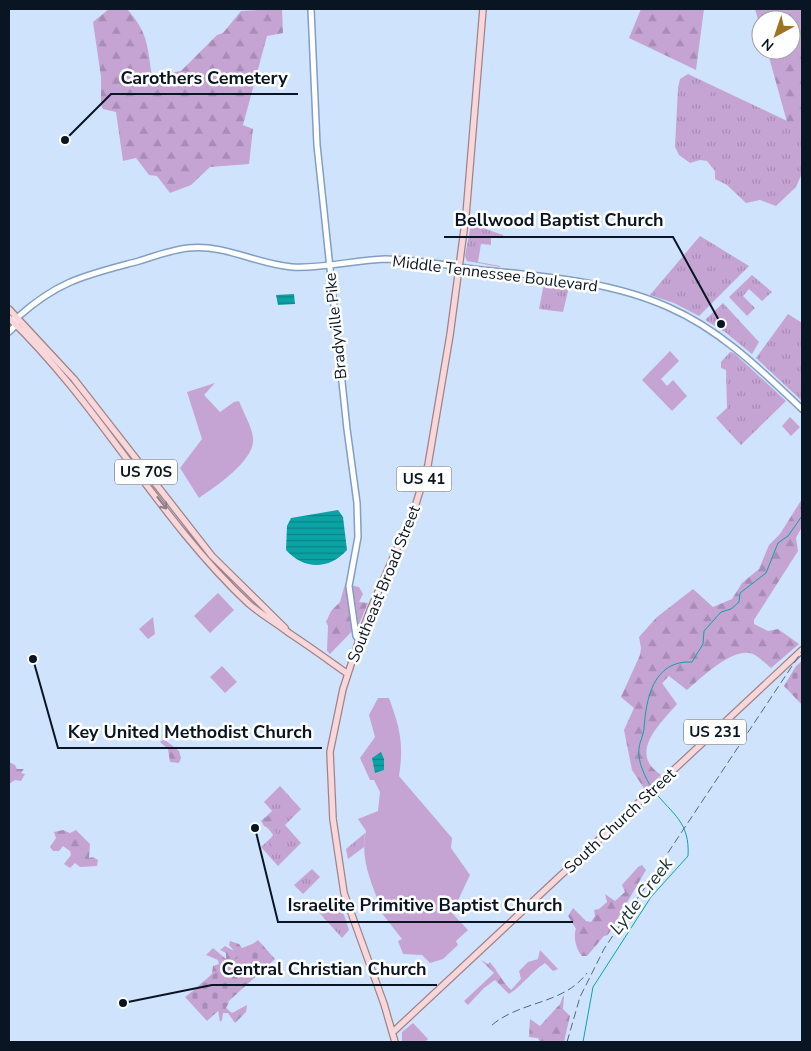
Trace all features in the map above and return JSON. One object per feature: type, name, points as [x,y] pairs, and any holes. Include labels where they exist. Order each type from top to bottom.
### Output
[{"type":"main road","name":"Bradyville Pike","points":[[311,9],[317,145],[356,503],[358,537],[349,586],[356,636],[359,640]]},
{"type":"main road","name":"Southeast Broad Street","points":[[393,1032],[349,909],[336,855],[330,752],[348,674],[359,640],[414,510],[428,466],[459,267],[483,9]]},
{"type":"main road","name":"Middle Tennessee Boulevard","points":[[9,319],[18,318],[43,296],[67,282],[184,249],[215,248],[259,261],[294,267],[386,259],[459,267],[543,277],[611,289],[668,306],[713,331],[733,346],[802,409]]},
{"type":"main road","name":"US 70S","points":[[9,309],[74,379],[212,556],[288,632]]},
{"type":"main road","points":[[9,332],[16,325],[18,318]]},
{"type":"main road","name":"US 70S","points":[[9,319],[69,383],[208,560],[250,605],[348,674]]},
{"type":"main road","name":"South Church Street","points":[[393,1032],[802,650]]},
{"type":"main road","name":"US 41","points":[[393,1032],[395,1042]]},
{"type":"green space","points":[[109,9],[127,9],[134,18],[146,41],[152,76],[181,71],[217,35],[223,33],[241,11],[282,9],[283,33],[267,36],[243,125],[253,129],[249,164],[210,167],[191,185],[170,193],[157,176],[149,175],[136,158],[123,161],[116,112],[103,109],[101,105],[101,77],[93,22]]},
{"type":"green space","points":[[641,9],[704,9],[696,70],[629,38]]},
{"type":"green space","points":[[802,9],[802,129],[787,122],[770,60],[801,60],[801,10],[755,10]]},
{"type":"green space","points":[[688,74],[802,128],[802,173],[796,187],[776,206],[760,200],[746,203],[727,185],[715,179],[715,171],[707,161],[700,160],[690,163],[679,155],[675,147],[678,88],[680,79]]},
{"type":"green space","points":[[698,83],[712,91],[704,105],[690,97]]},
{"type":"green space","points":[[471,224],[503,235],[503,237],[491,237],[491,245],[481,244],[478,262],[500,267],[467,261],[465,256]]},
{"type":"green space","points":[[700,236],[749,266],[699,316],[674,303],[650,295]]},
{"type":"green space","points":[[752,275],[772,292],[762,301],[749,289],[743,296],[755,308],[747,316],[729,297]]},
{"type":"green space","points":[[546,284],[569,287],[563,312],[539,309],[543,288]]},
{"type":"green space","points":[[723,303],[759,342],[752,354],[725,332],[705,320]]},
{"type":"green space","points":[[788,314],[802,323],[802,401],[756,358]]},
{"type":"green space","points":[[670,351],[679,361],[661,379],[667,386],[673,380],[687,396],[672,411],[642,380]]},
{"type":"green space","points":[[730,352],[734,353],[786,401],[741,445],[716,418],[727,408],[726,370],[721,368],[721,362]]},
{"type":"green space","points":[[215,383],[204,395],[220,412],[234,402],[239,401],[251,429],[252,446],[248,455],[233,472],[199,498],[180,468],[202,439],[187,392]]},
{"type":"green space","points":[[790,417],[800,427],[791,436],[782,426]]},
{"type":"green space","points":[[802,499],[802,527],[796,538],[798,551],[754,620],[754,624],[768,631],[778,629],[799,644],[771,668],[753,654],[736,655],[717,665],[687,690],[669,676],[662,683],[677,704],[654,731],[647,747],[649,763],[661,775],[645,790],[632,770],[624,730],[634,708],[621,697],[640,655],[639,637],[657,617],[693,589],[713,607],[732,599],[742,583],[759,569],[769,545],[780,534]]},
{"type":"green space","points":[[345,584],[359,587],[363,594],[359,602],[368,603],[359,624],[330,654],[327,651],[328,626],[326,622],[331,611],[340,602]]},
{"type":"green space","points":[[218,593],[234,610],[210,633],[194,616]]},
{"type":"green space","points":[[153,617],[155,634],[148,639],[139,629]]},
{"type":"green space","points":[[802,661],[802,705],[784,686],[796,666]]},
{"type":"green space","points":[[222,666],[237,682],[225,693],[210,677]]},
{"type":"green space","points":[[378,698],[389,698],[396,718],[401,745],[399,776],[452,838],[451,848],[470,875],[452,913],[468,930],[456,941],[458,945],[443,959],[430,963],[422,955],[403,954],[398,941],[402,939],[377,907],[379,903],[369,877],[365,859],[364,841],[366,831],[358,819],[378,811],[380,792],[374,780],[370,780],[360,758],[375,737],[369,715]]},
{"type":"green space","points":[[164,739],[179,751],[181,758],[179,763],[170,762],[168,749],[160,742]]},
{"type":"green space","points":[[9,762],[15,765],[17,769],[24,769],[21,773],[25,774],[21,781],[15,780],[9,784]]},
{"type":"green space","points":[[280,786],[301,809],[285,825],[301,843],[278,866],[261,847],[274,835],[261,821],[272,811],[264,802]]},
{"type":"green space","points":[[273,811],[277,819],[274,828],[277,835],[276,855],[273,854],[269,843],[273,835],[262,822]]},
{"type":"green space","points":[[63,830],[70,833],[76,830],[90,844],[89,858],[93,857],[98,860],[97,866],[80,867],[75,863],[70,868],[64,864],[71,855],[70,851],[63,846],[59,851],[53,851],[50,847],[56,838],[54,832]]},
{"type":"green space","points":[[365,833],[364,847],[348,859],[346,849]]},
{"type":"green space","points":[[642,865],[646,870],[608,935],[604,936],[587,956],[582,956],[576,943],[576,929],[568,916],[573,908],[586,921],[591,922],[595,916],[594,910],[599,909],[607,902],[605,894],[615,901],[625,892],[622,885]]},
{"type":"green space","points":[[312,869],[320,877],[303,894],[294,885]]},
{"type":"green space","points":[[334,898],[331,902],[335,911],[342,909],[349,930],[342,938],[315,908]]},
{"type":"green space","points":[[258,940],[275,959],[207,1021],[185,997]]},
{"type":"green space","points":[[230,941],[239,944],[242,948],[257,942],[196,991],[195,989],[212,974],[213,966],[219,964],[218,960],[206,955],[213,948],[226,959],[226,953],[220,950],[225,946],[234,951],[229,945]]},
{"type":"green space","points":[[540,950],[558,969],[553,971],[545,963],[509,994],[495,980],[484,988],[468,1005],[464,1001],[494,973],[481,960],[488,964],[490,962],[511,990],[521,979],[519,971],[528,962],[538,959]]},
{"type":"green space","points":[[563,996],[563,1009],[570,1016],[564,1042],[540,1042],[538,1038],[529,1037],[530,1019],[540,1026],[560,1004]]},
{"type":"green space","points":[[226,1002],[229,1002],[226,1008],[232,1013],[247,1005],[246,1012],[235,1023],[228,1013],[223,1013],[220,1022],[218,1010]]},
{"type":"green space","points":[[413,1023],[428,1039],[425,1042],[402,1042],[402,1032]]},
{"type":"shaded area","points":[[294,294],[295,304],[278,305],[276,295]]},
{"type":"shaded area","points":[[338,510],[343,517],[347,550],[340,557],[325,564],[308,564],[293,557],[286,550],[287,526],[291,518]]},
{"type":"shaded area","points":[[381,752],[384,759],[384,770],[375,773],[372,758]]},
{"type":"waterway","name":"Lytle Creek","points":[[652,788],[642,769],[639,758],[639,745],[644,729],[647,706],[654,684],[660,674],[668,667],[679,663],[692,662],[703,644],[704,631],[721,612],[731,609],[739,602],[740,593],[766,573],[778,543],[788,536],[802,516]]},
{"type":"waterway","name":"Lytle Creek","points":[[583,1042],[593,987],[651,897],[688,856],[688,844],[683,827],[674,813],[654,791]]},
{"type":"railway","points":[[567,1042],[580,997],[604,949],[802,651]]},
{"type":"railway","points":[[492,1025],[516,1011],[566,991],[587,973]]},
{"type":"place","name":"Carothers Cemetery","points":[[65,140]]},
{"type":"place","name":"Bellwood Baptist Church","points":[[721,324]]},
{"type":"place","name":"Key United Methodist Church","points":[[33,659]]},
{"type":"place","name":"Israelite Primitive Baptist Church","points":[[255,828]]},
{"type":"place","name":"Central Christian Church","points":[[123,1003]]}]
